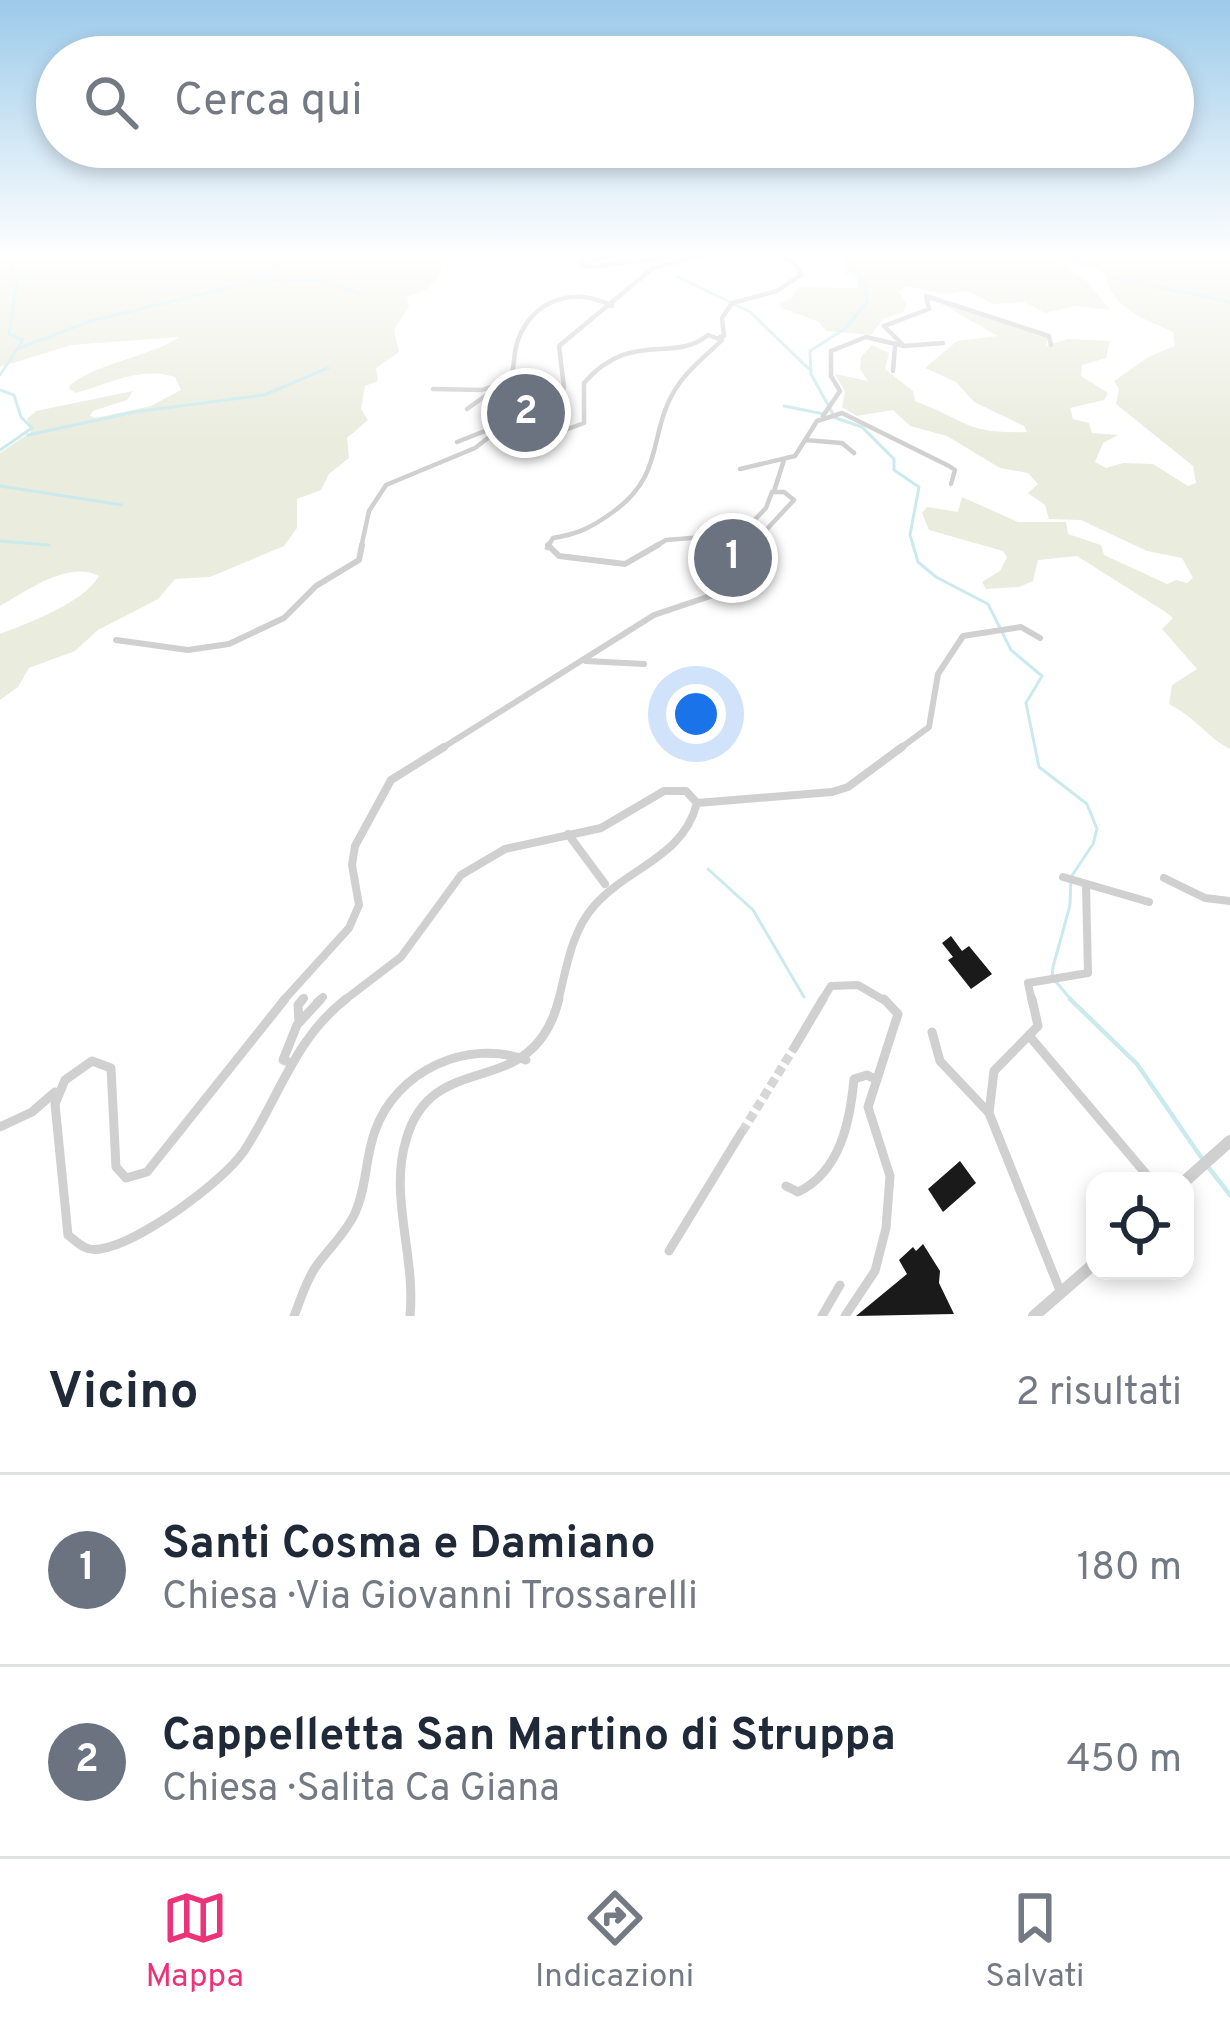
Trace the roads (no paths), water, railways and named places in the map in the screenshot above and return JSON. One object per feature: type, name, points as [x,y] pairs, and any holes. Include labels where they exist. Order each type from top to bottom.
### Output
[{"type":"street","points":[[458,442],[534,411],[509,387],[517,367],[514,346],[533,316]]},
{"type":"street","points":[[598,316],[560,346],[564,387],[552,423],[569,430],[585,421],[584,383],[603,361],[647,347],[692,346],[706,336],[720,338]]},
{"type":"street","points":[[720,338],[724,336],[723,316]]},
{"type":"street","points":[[904,346],[884,326],[909,316]]},
{"type":"street","points":[[989,316],[1049,336],[1051,345]]},
{"type":"street","points":[[720,338],[680,382],[656,436],[655,457],[640,494],[590,529],[553,538],[546,548],[560,556],[625,564],[666,540],[741,534],[766,508],[784,460]]},
{"type":"street","points":[[740,469],[797,454],[839,399],[831,376],[830,351],[866,338],[883,338],[895,346],[943,343]]},
{"type":"street","points":[[893,370],[895,346]]},
{"type":"street","points":[[466,409],[511,380]]},
{"type":"street","points":[[433,389],[498,387]]},
{"type":"street","points":[[827,413],[868,423],[900,445],[946,463],[955,470],[951,484]]},
{"type":"street","points":[[116,640],[204,649],[229,644],[284,619],[316,586],[359,560],[369,511],[386,485],[475,448],[505,425]]},
{"type":"street","points":[[805,440],[842,443],[854,453]]},
{"type":"street","points":[[0,1126],[27,1115],[58,1091],[77,1068],[92,1061],[107,1064],[115,1078],[116,1167],[126,1178],[147,1172],[246,1042],[349,928],[359,905],[352,865],[355,846],[391,780],[665,609],[759,579],[768,556],[767,529],[794,500],[774,490]]},
{"type":"street","points":[[697,803],[848,787],[929,727],[938,674],[955,643],[970,633],[994,628],[1021,627],[1040,638]]},
{"type":"street","points":[[583,661],[644,664]]},
{"type":"street","points":[[58,1091],[68,1234],[82,1246],[99,1250],[167,1214],[232,1169],[323,1014],[390,967],[410,947],[454,880],[505,849],[614,824],[669,789],[686,791],[697,803]]},
{"type":"street","points":[[410,1316],[402,1184],[403,1152],[411,1123],[448,1083],[512,1069],[526,1060],[550,1031],[590,911],[679,839],[693,820],[697,803]]},
{"type":"street","points":[[568,834],[605,884]]},
{"type":"street","points":[[1063,878],[1148,902]]},
{"type":"street","points":[[1164,878],[1205,898],[1230,901]]},
{"type":"street","points":[[989,1113],[994,1071],[1038,1026],[1028,983],[1088,973],[1081,885]]},
{"type":"street","points":[[794,1048],[831,986],[850,981],[892,1005],[898,1014],[868,1117],[890,1176],[886,1228],[875,1271],[845,1316]]},
{"type":"street","points":[[291,1064],[282,1056],[299,1022],[323,997]]},
{"type":"street","points":[[299,1022],[298,1005],[304,998]]},
{"type":"street","points":[[932,1032],[940,1061],[989,1113],[1061,1293]]},
{"type":"street","points":[[1031,1038],[1144,1172]]},
{"type":"street","points":[[294,1316],[312,1272],[353,1218],[376,1125],[399,1093],[433,1066],[459,1056],[514,1055],[526,1060]]},
{"type":"street","points":[[786,1186],[798,1192],[817,1184],[852,1120],[854,1079],[862,1075],[877,1080]]},
{"type":"street","points":[[669,1251],[741,1133]]},
{"type":"street","points":[[1194,1173],[1230,1141]]},
{"type":"street","points":[[1034,1316],[1086,1271]]},
{"type":"street","points":[[822,1316],[840,1286]]},
{"type":"waterway","points":[[0,375],[23,340],[9,334],[12,316]]},
{"type":"waterway","points":[[20,348],[110,316]]},
{"type":"waterway","points":[[755,316],[809,369]]},
{"type":"waterway","points":[[834,416],[811,374],[810,351],[855,316]]},
{"type":"waterway","points":[[28,435],[135,412],[264,395],[328,368]]},
{"type":"waterway","points":[[0,390],[14,395],[21,417],[32,428],[0,450]]},
{"type":"waterway","points":[[784,406],[824,414]]},
{"type":"waterway","points":[[833,417],[862,427],[894,459],[894,470],[919,487],[910,535],[918,562],[936,577],[988,604],[1011,650],[1042,676],[1026,703],[1039,767],[1087,804],[1097,829],[1093,844],[1071,877],[1070,905],[1053,967],[1052,977],[1073,1002]]},
{"type":"waterway","points":[[0,486],[122,505]]},
{"type":"waterway","points":[[0,541],[49,545]]},
{"type":"waterway","points":[[708,869],[753,910],[804,997]]},
{"type":"waterway","points":[[1073,1002],[1137,1064],[1203,1160]]},
{"type":"waterway","points":[[1209,1168],[1230,1195]]},
{"type":"tunnel","points":[[742,1132],[794,1048]]},
{"type":"place","name":"Cappelletta San Martino di Struppa","points":[[526,413]]},
{"type":"place","name":"Santi Cosma e Damiano","points":[[733,558]]}]
